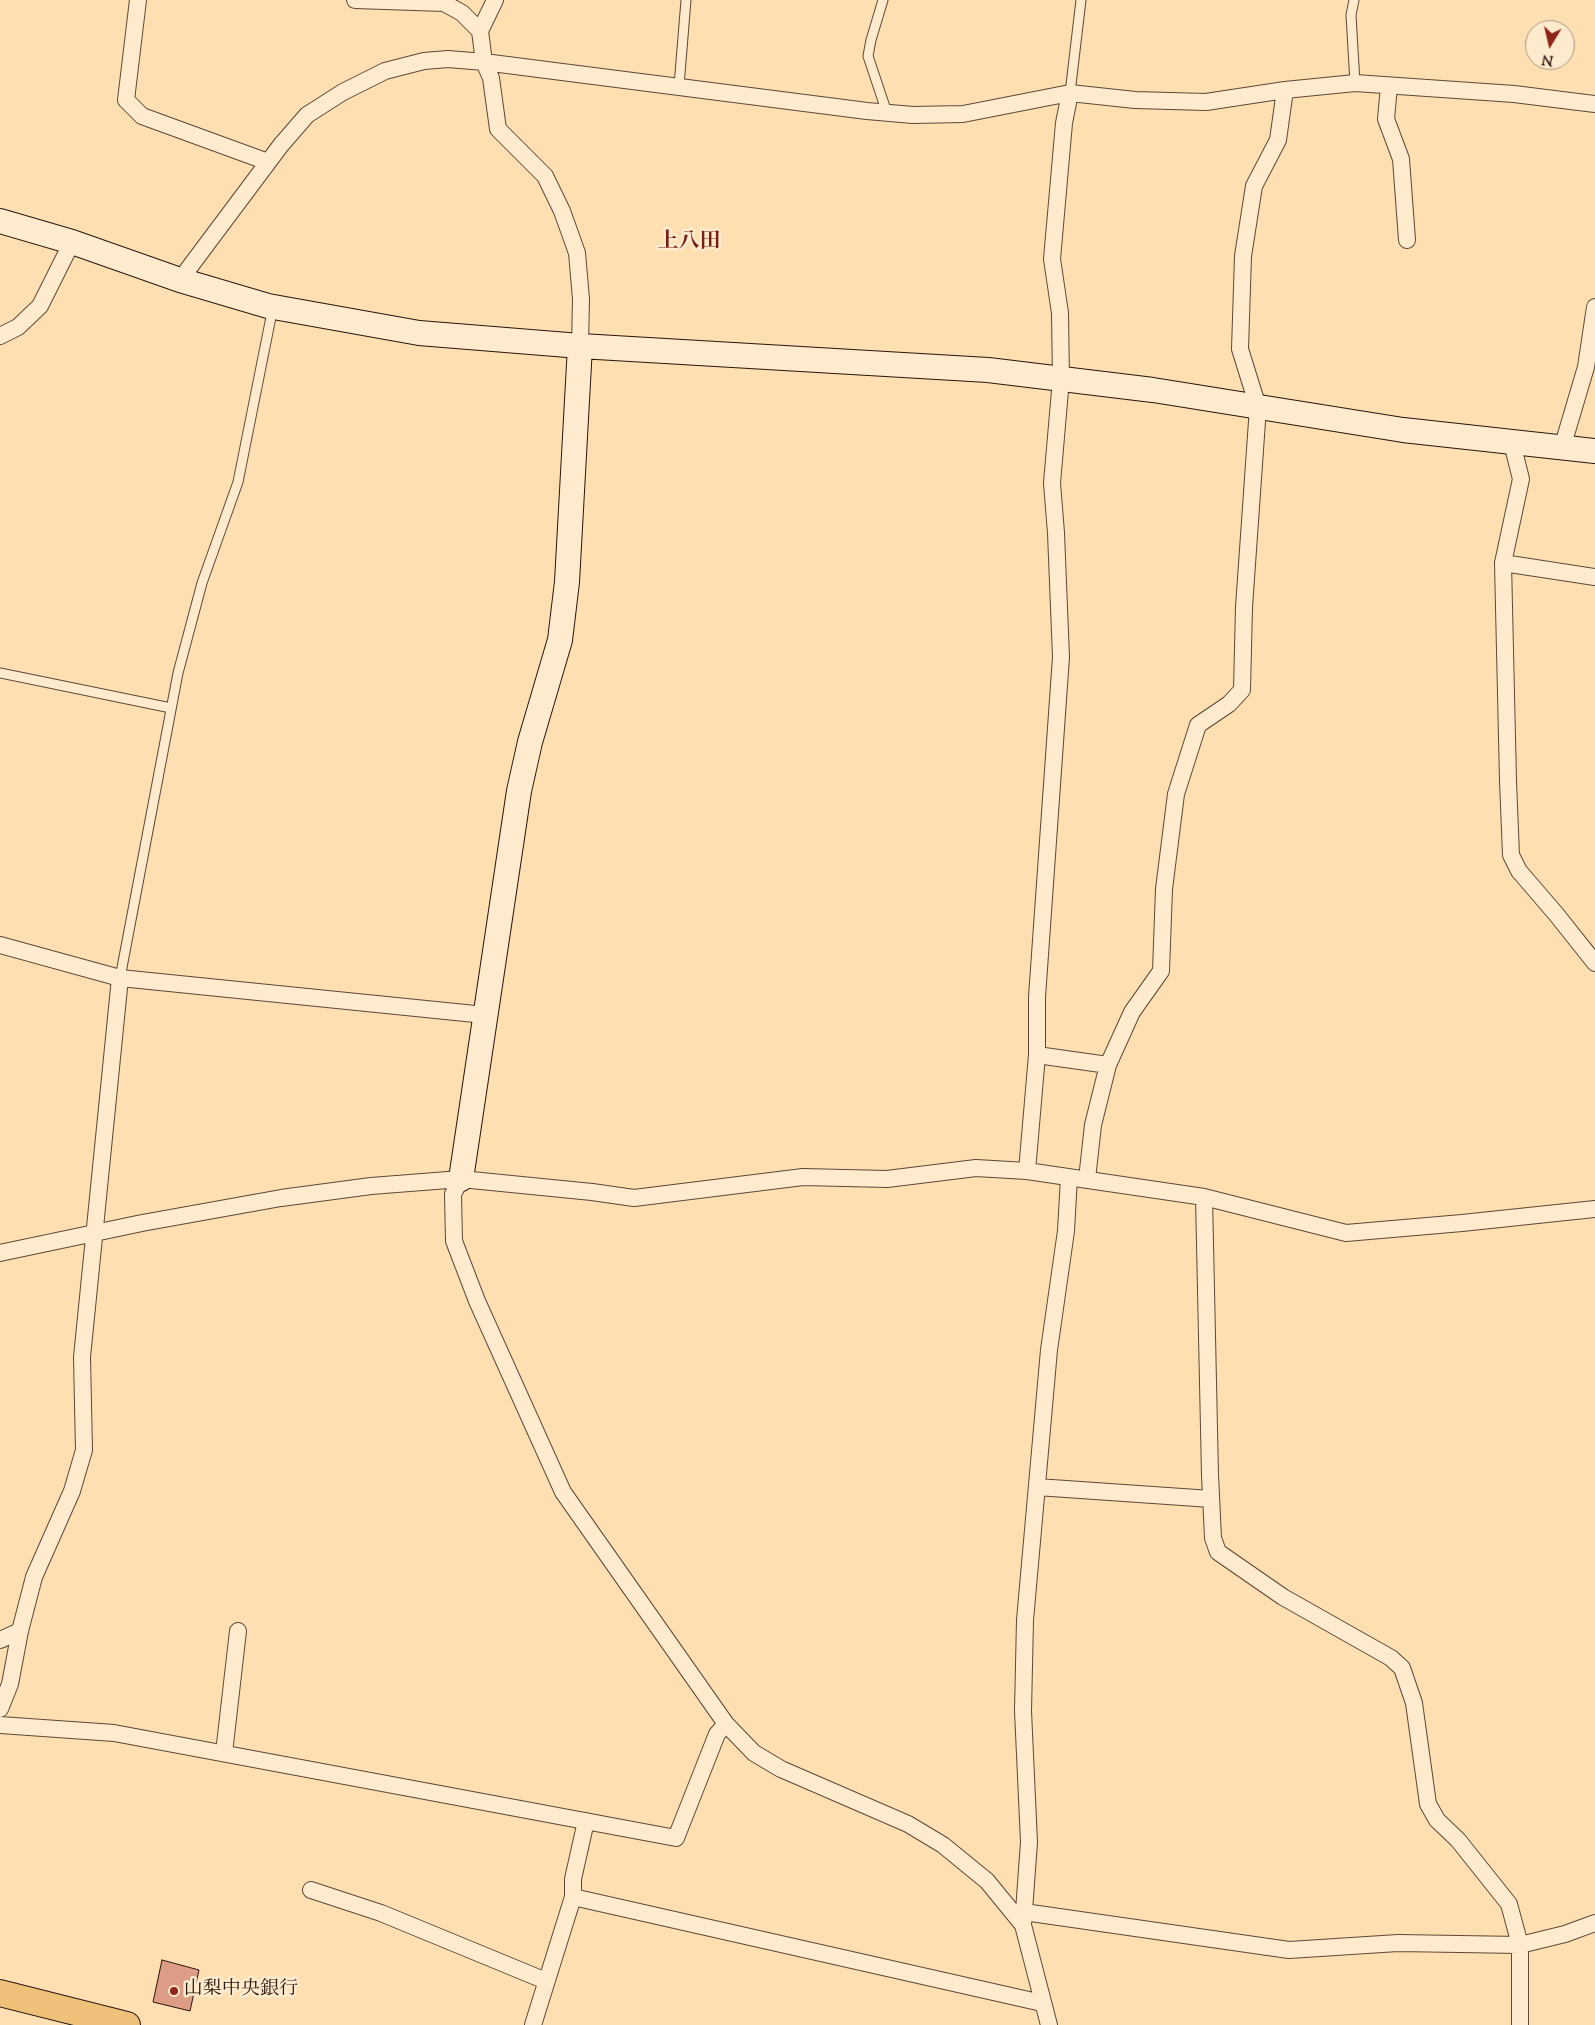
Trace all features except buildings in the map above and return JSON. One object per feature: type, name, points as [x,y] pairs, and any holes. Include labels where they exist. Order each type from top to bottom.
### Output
[{"type":"main road","points":[[0,1993],[127,2025]]},
{"type":"street","points":[[138,0],[126,100],[142,116],[268,162]]},
{"type":"street","points":[[355,0],[444,3],[462,13],[480,31]]},
{"type":"street","points":[[495,0],[480,31],[484,62],[491,78],[498,129],[545,176],[562,211],[577,253],[582,299],[567,582],[560,640],[530,742],[519,791],[461,1179],[453,1194],[454,1241],[477,1302],[563,1492],[726,1724],[754,1753],[781,1769],[836,1795],[908,1824],[944,1845],[987,1881],[1024,1919],[1289,1950],[1398,1943],[1520,1945],[1565,1934],[1595,1923]]},
{"type":"street","points":[[180,280],[268,162],[307,115],[343,92],[385,71],[424,61],[448,59],[484,62],[522,69],[913,115],[963,114],[1070,93],[1135,100],[1206,102],[1285,90],[1355,83],[1514,94],[1595,104]]},
{"type":"street","points":[[1389,86],[1386,119],[1401,159],[1407,240]]},
{"type":"street","points":[[1087,1178],[1093,1124],[1108,1065],[1132,1012],[1161,971],[1164,889],[1176,794],[1198,725],[1229,704],[1242,690],[1244,607],[1258,407],[1240,349],[1243,256],[1254,186],[1278,140],[1285,90]]},
{"type":"street","points":[[1027,1171],[1037,1054],[1037,997],[1061,657],[1052,483],[1061,379],[1060,313],[1052,258],[1064,123],[1070,93]]},
{"type":"street","points":[[0,221],[72,242],[180,280],[273,307],[419,332],[580,346],[988,370],[1153,390],[1403,430],[1595,452]]},
{"type":"street","points":[[0,336],[18,327],[40,306],[72,242]]},
{"type":"street","points":[[1562,448],[1586,367],[1595,306]]},
{"type":"street","points":[[1512,442],[1521,479],[1503,564],[1508,781],[1512,855],[1519,871],[1595,963]]},
{"type":"street","points":[[1503,564],[1595,577]]},
{"type":"street","points":[[0,945],[120,978],[485,1015]]},
{"type":"street","points":[[0,1709],[10,1684],[20,1631],[34,1577],[72,1491],[84,1450],[82,1357],[120,978]]},
{"type":"street","points":[[1037,1054],[1108,1065]]},
{"type":"street","points":[[0,1253],[281,1198],[370,1186],[461,1179],[634,1198],[803,1177],[888,1179],[976,1168],[1027,1171],[1069,1178],[1087,1178],[1204,1197],[1346,1233],[1462,1223],[1595,1208]]},
{"type":"street","points":[[1049,2025],[1042,2003],[1024,1919],[1029,1842],[1023,1711],[1025,1620],[1049,1350],[1066,1231],[1069,1178]]},
{"type":"street","points":[[1204,1197],[1211,1499],[1213,1538],[1218,1552],[1283,1597],[1390,1658],[1402,1668],[1414,1702],[1428,1804],[1436,1820],[1458,1840],[1509,1904],[1520,1945],[1520,2025]]},
{"type":"street","points":[[1037,1487],[1211,1499]]},
{"type":"street","points":[[0,1640],[20,1631]]},
{"type":"street","points":[[224,1753],[238,1631]]},
{"type":"street","points":[[0,1725],[114,1733],[676,1838],[717,1734],[726,1724]]},
{"type":"street","points":[[532,2025],[572,1897],[573,1879],[586,1821]]},
{"type":"street","points":[[311,1890],[381,1913],[546,1981]]},
{"type":"street","points":[[572,1897],[1042,2003]]},
{"type":"lane","points":[[679,86],[686,0]]},
{"type":"lane","points":[[883,0],[868,56],[887,113]]},
{"type":"lane","points":[[1070,93],[1080,0]]},
{"type":"lane","points":[[1354,0],[1351,15],[1355,83]]},
{"type":"lane","points":[[120,978],[178,674],[202,583],[238,482],[273,307]]},
{"type":"lane","points":[[0,674],[171,708]]},
{"type":"place","name":"山梨中央銀行","points":[[174,1991]]},
{"type":"district","name":"上八田","points":[[689,243]]}]
